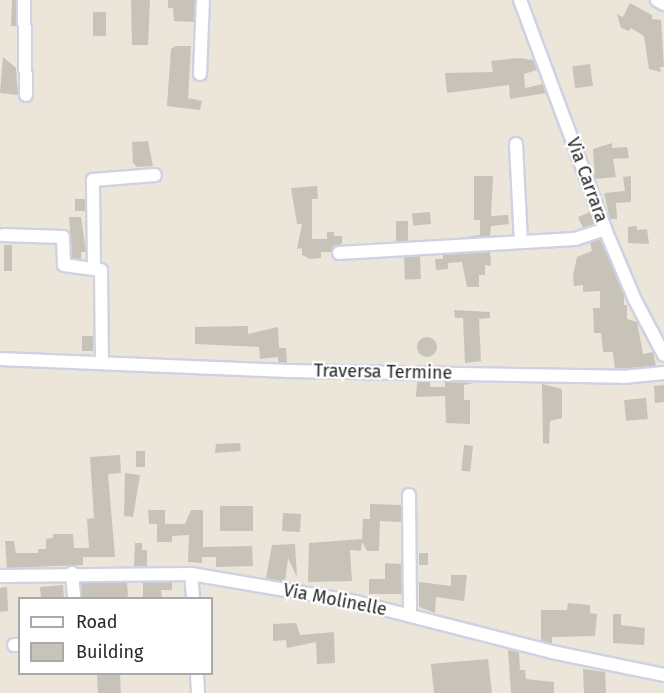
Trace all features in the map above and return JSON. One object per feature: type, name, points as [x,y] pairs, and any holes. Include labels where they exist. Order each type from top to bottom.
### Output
[{"type":"street","points":[[24,0],[26,95]]},
{"type":"street","points":[[200,74],[203,0]]},
{"type":"street","name":"Via Carrara","points":[[520,0],[605,229],[635,300],[664,355]]},
{"type":"street","points":[[657,0],[664,4]]},
{"type":"street","points":[[516,144],[522,242]]},
{"type":"street","points":[[94,267],[93,180],[155,175]]},
{"type":"street","points":[[339,253],[575,239],[605,229]]},
{"type":"street","points":[[3,236],[63,237],[64,265],[94,267],[101,270],[102,363]]},
{"type":"street","name":"Traversa Termine","points":[[0,359],[575,376],[664,373]]},
{"type":"street","points":[[409,495],[411,615]]},
{"type":"street","points":[[72,573],[74,597]]},
{"type":"street","name":"Via Molinelle","points":[[0,576],[72,573],[191,574],[411,615],[552,652],[664,675]]},
{"type":"street","points":[[191,574],[193,597]]},
{"type":"street","points":[[197,675],[198,693]]},
{"type":"building","points":[[12,0],[16,0],[16,26],[11,26]]},
{"type":"building","points":[[131,0],[150,0],[148,45],[132,45]]},
{"type":"building","points":[[168,0],[195,0],[194,22],[174,21],[173,8],[168,8]]},
{"type":"building","points":[[630,3],[652,15],[652,19],[661,20],[664,67],[660,67],[661,72],[649,69],[644,36],[631,28],[629,31],[621,28],[617,14],[623,17]]},
{"type":"building","points":[[93,12],[106,12],[106,36],[93,36]]},
{"type":"building","points":[[176,46],[191,46],[188,98],[202,101],[200,110],[167,106],[171,49]]},
{"type":"building","points":[[3,57],[16,68],[18,95],[0,93]]},
{"type":"building","points":[[518,58],[533,60],[537,70],[524,74],[525,88],[543,84],[546,93],[510,99],[509,85],[447,93],[445,73],[493,72],[491,61]]},
{"type":"building","points":[[590,64],[593,86],[575,88],[572,67]]},
{"type":"building","points":[[148,141],[153,166],[137,167],[133,163],[132,142]]},
{"type":"building","points":[[612,143],[612,148],[627,147],[629,158],[613,159],[616,177],[595,179],[593,149]]},
{"type":"building","points":[[474,176],[493,176],[491,216],[508,215],[509,224],[491,226],[490,236],[458,238],[480,235],[480,220],[474,220]]},
{"type":"building","points":[[631,176],[631,202],[616,203],[617,219],[610,219],[604,193],[625,191],[623,177]]},
{"type":"building","points":[[317,186],[318,199],[312,199],[312,239],[327,239],[327,232],[334,232],[334,236],[342,236],[342,243],[331,252],[321,252],[321,258],[310,259],[302,255],[302,248],[297,249],[302,224],[297,224],[291,188]]},
{"type":"building","points":[[75,199],[85,199],[85,211],[75,211]]},
{"type":"building","points":[[430,212],[431,224],[413,226],[412,214]]},
{"type":"building","points":[[590,212],[594,224],[583,228],[578,217]]},
{"type":"building","points":[[69,217],[81,217],[86,252],[81,252],[81,259],[72,258]]},
{"type":"building","points":[[396,221],[408,221],[408,241],[396,241]]},
{"type":"building","points":[[637,226],[637,230],[647,229],[649,244],[628,243],[628,227]]},
{"type":"building","points":[[600,239],[624,294],[627,319],[637,322],[643,354],[653,352],[656,366],[615,369],[613,352],[603,352],[601,333],[594,333],[593,308],[600,308],[600,291],[583,292],[583,285],[574,286],[573,276],[577,257],[592,251],[590,243]]},
{"type":"building","points":[[4,245],[12,245],[12,271],[4,271]]},
{"type":"building","points":[[490,252],[491,266],[485,265],[485,275],[479,275],[479,287],[467,287],[462,262],[448,263],[448,269],[436,270],[435,259],[443,259],[443,255]]},
{"type":"building","points":[[420,256],[421,279],[405,280],[404,257]]},
{"type":"building","points":[[454,310],[490,312],[490,318],[479,319],[481,361],[465,363],[463,318],[455,318]]},
{"type":"building","points":[[248,326],[248,334],[278,327],[279,348],[286,348],[287,363],[278,362],[278,357],[260,359],[259,347],[195,344],[195,327]]},
{"type":"building","points":[[82,336],[93,336],[93,351],[82,351]]},
{"type":"building","points":[[423,337],[431,337],[437,343],[437,351],[431,357],[423,357],[417,351],[417,343]]},
{"type":"building","points":[[417,382],[430,382],[430,387],[445,387],[445,382],[473,383],[464,385],[464,400],[470,400],[470,424],[446,423],[445,396],[416,397]]},
{"type":"building","points":[[542,384],[562,389],[562,418],[550,421],[549,444],[543,443]]},
{"type":"building","points":[[664,385],[664,402],[655,403],[654,386]]},
{"type":"building","points":[[646,398],[648,419],[626,421],[624,400]]},
{"type":"building","points":[[240,443],[241,451],[215,453],[216,444]]},
{"type":"building","points":[[464,445],[473,446],[470,472],[461,471]]},
{"type":"building","points":[[136,451],[145,451],[145,467],[136,467]]},
{"type":"building","points":[[120,455],[121,473],[108,474],[115,557],[83,557],[83,565],[7,568],[5,541],[14,541],[16,553],[38,553],[38,549],[46,549],[46,539],[53,538],[53,534],[73,534],[74,548],[89,548],[87,519],[94,518],[90,457]]},
{"type":"building","points":[[125,473],[140,475],[133,517],[124,516]]},
{"type":"building","points":[[370,504],[401,505],[401,522],[380,521],[379,551],[367,551],[362,542],[361,551],[350,550],[352,581],[308,582],[309,543],[362,539],[363,519],[370,519]]},
{"type":"building","points":[[220,506],[253,506],[253,531],[220,531]]},
{"type":"building","points":[[148,510],[165,510],[165,524],[185,524],[191,510],[203,510],[203,547],[252,546],[253,566],[216,567],[216,557],[202,557],[202,563],[188,562],[189,535],[172,536],[172,542],[157,542],[157,524],[149,524]]},
{"type":"building","points":[[283,513],[301,514],[300,532],[282,531]]},
{"type":"building","points":[[135,543],[142,543],[142,550],[147,550],[147,566],[134,566]]},
{"type":"building","points":[[295,544],[297,577],[288,558],[285,582],[266,578],[272,545]]},
{"type":"building","points":[[419,553],[428,553],[428,565],[419,565]]},
{"type":"building","points":[[385,563],[401,564],[402,594],[369,594],[369,579],[385,579]]},
{"type":"building","points":[[451,575],[467,575],[464,601],[436,597],[435,613],[419,607],[419,582],[451,586]]},
{"type":"building","points":[[172,582],[172,590],[161,590],[162,597],[143,597],[143,583]]},
{"type":"building","points":[[81,583],[127,583],[127,597],[82,597]]},
{"type":"building","points":[[63,585],[64,597],[41,597],[40,587]]},
{"type":"building","points":[[7,587],[8,611],[0,612],[0,588]]},
{"type":"building","points":[[568,603],[590,605],[590,613],[597,614],[595,636],[552,637],[552,644],[541,641],[541,610],[567,610]]},
{"type":"building","points":[[613,614],[621,614],[621,625],[645,628],[644,645],[613,643]]},
{"type":"building","points":[[296,623],[300,635],[334,632],[335,663],[317,664],[316,642],[287,648],[286,640],[273,641],[273,624]]},
{"type":"building","points":[[508,650],[519,652],[520,670],[525,670],[526,679],[554,682],[554,693],[511,693]]},
{"type":"building","points":[[488,659],[492,693],[434,693],[431,664]]},
{"type":"building","points":[[583,669],[605,672],[606,693],[584,693]]},
{"type":"building","points":[[97,675],[120,675],[121,693],[98,693]]}]
